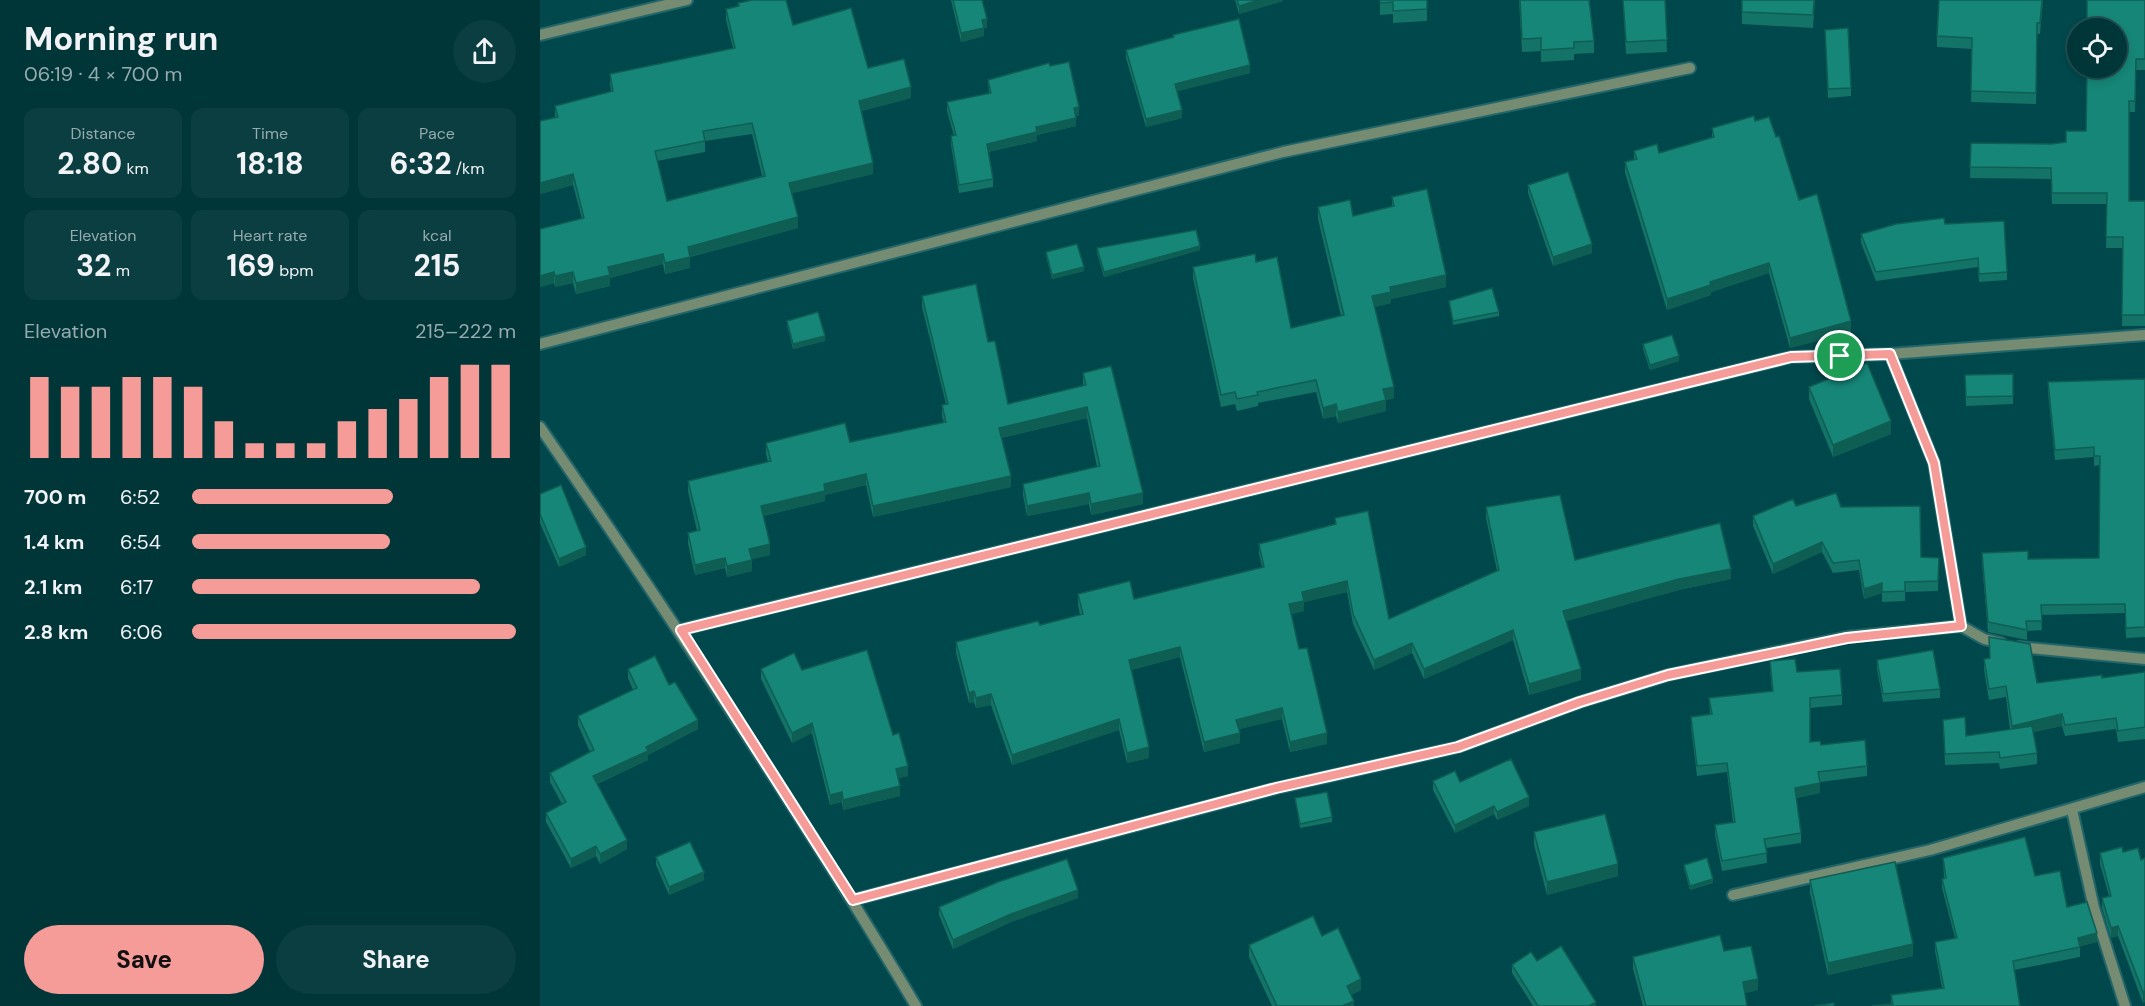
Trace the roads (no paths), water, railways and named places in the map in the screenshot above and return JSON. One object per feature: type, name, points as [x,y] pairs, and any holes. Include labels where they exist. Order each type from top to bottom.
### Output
[{"type":"street","points":[[540,35],[687,0]]},
{"type":"street","points":[[540,344],[1283,152],[1690,68]]},
{"type":"street","points":[[681,630],[1791,357],[1890,354],[2145,335]]},
{"type":"street","points":[[1890,354],[1934,463],[1961,626]]},
{"type":"street","points":[[540,428],[681,630],[853,900],[916,1006]]},
{"type":"street","points":[[853,900],[1276,788],[1458,747],[1580,702],[1668,675],[1847,638],[1961,626],[1984,639],[2021,647],[2145,659]]},
{"type":"street","points":[[1733,895],[1930,850],[2145,787]]},
{"type":"street","points":[[2072,810],[2094,908],[2125,1006]]}]
